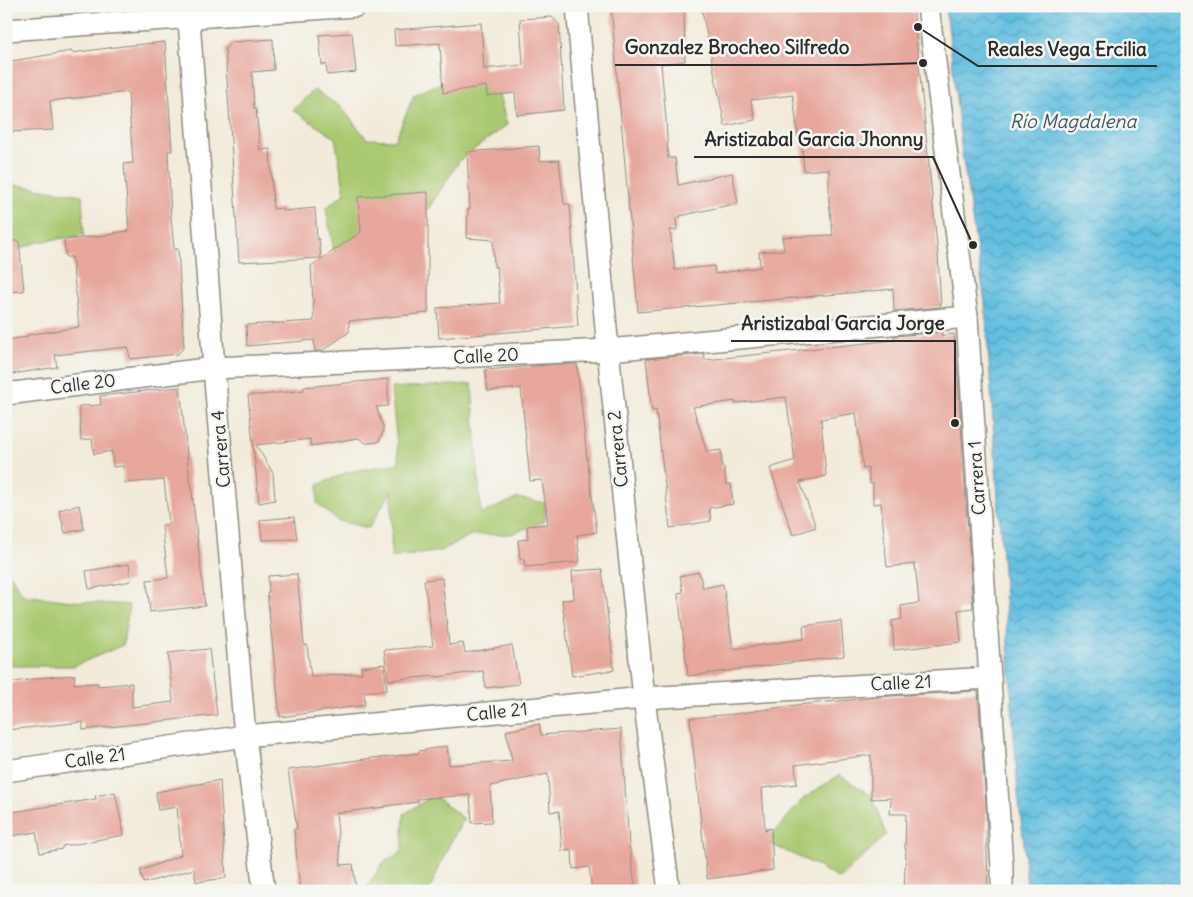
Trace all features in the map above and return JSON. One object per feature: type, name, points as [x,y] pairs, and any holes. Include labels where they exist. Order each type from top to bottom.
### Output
[{"type":"street","points":[[6,30],[189,12],[355,6]]},
{"type":"street","name":"Carrera 2","points":[[577,6],[608,350],[644,698],[669,891]]},
{"type":"street","name":"Carrera 1","points":[[928,6],[967,317],[1002,891]]},
{"type":"street","name":"Carrera 4","points":[[189,12],[214,368],[245,736],[264,891]]},
{"type":"street","name":"Calle 20","points":[[6,394],[214,368],[608,350],[967,317]]},
{"type":"street","name":"Calle 21","points":[[6,771],[245,736],[644,698],[990,678]]},
{"type":"green space","points":[[447,80],[496,83],[507,125],[460,160],[425,214],[335,257],[326,208],[345,193],[335,138],[293,110],[314,90],[341,107],[367,139],[395,140],[414,95]]},
{"type":"green space","points":[[6,185],[82,195],[84,235],[38,242],[6,254]]},
{"type":"green space","points":[[472,384],[481,514],[518,498],[545,503],[545,521],[511,534],[471,535],[441,551],[391,558],[392,490],[369,528],[338,521],[317,503],[318,485],[348,472],[399,463],[391,388]]},
{"type":"green space","points":[[6,568],[23,595],[129,605],[123,645],[74,666],[6,665]]},
{"type":"green space","points":[[839,775],[872,796],[886,835],[839,879],[816,865],[766,842],[803,799]]},
{"type":"green space","points":[[434,795],[464,819],[449,845],[429,891],[368,891],[368,886],[383,863],[402,852],[404,814]]},
{"type":"water","name":"Río Magdalena","points":[[944,6],[1187,6],[1187,891],[1027,891],[1018,794],[985,302],[962,153],[948,24]]},
{"type":"building","points":[[611,6],[684,6],[685,61],[661,64],[668,158],[675,158],[678,185],[732,173],[738,203],[680,216],[676,218],[677,230],[670,230],[675,270],[714,266],[715,274],[760,267],[759,252],[784,250],[782,237],[833,235],[829,202],[829,169],[804,171],[801,135],[798,136],[793,95],[751,100],[755,120],[725,126],[701,6],[913,6],[938,255],[941,307],[894,311],[893,289],[638,312]]},
{"type":"building","points":[[552,17],[559,24],[564,110],[517,115],[515,93],[487,96],[486,86],[443,93],[440,43],[395,46],[394,30],[481,23],[484,69],[523,65],[520,19]]},
{"type":"building","points":[[352,33],[356,72],[327,75],[326,64],[322,65],[319,35]]},
{"type":"building","points":[[273,39],[274,70],[252,72],[254,109],[256,109],[260,150],[270,149],[273,209],[283,208],[283,211],[315,208],[317,239],[319,239],[321,258],[239,262],[225,49],[231,42]]},
{"type":"building","points":[[165,42],[172,151],[168,151],[171,218],[174,249],[178,249],[184,347],[178,354],[130,359],[128,347],[55,355],[57,367],[6,375],[6,340],[79,327],[72,257],[66,257],[64,240],[129,231],[124,164],[133,163],[128,92],[50,101],[53,130],[6,132],[6,62],[72,51],[72,53]]},
{"type":"building","points":[[539,146],[540,161],[559,160],[564,204],[570,204],[578,326],[439,338],[437,308],[500,303],[497,267],[494,267],[493,240],[467,238],[468,209],[470,209],[467,152]]},
{"type":"building","points":[[428,192],[428,313],[349,321],[349,332],[322,351],[315,351],[314,340],[247,346],[246,325],[314,321],[311,266],[361,232],[358,197]]},
{"type":"building","points":[[6,241],[19,241],[24,291],[6,292]]},
{"type":"building","points":[[942,332],[942,336],[954,334],[973,608],[958,610],[961,642],[894,650],[892,621],[902,619],[901,606],[919,603],[915,564],[887,567],[881,503],[873,504],[873,483],[870,484],[868,468],[863,469],[856,413],[821,419],[826,476],[800,482],[816,527],[793,535],[770,468],[795,460],[786,397],[693,407],[707,452],[721,450],[722,468],[724,467],[726,484],[731,484],[733,504],[709,508],[711,521],[670,528],[656,410],[652,411],[646,359],[704,354],[705,360],[895,340],[894,336]]},
{"type":"building","points":[[577,364],[597,532],[577,535],[580,562],[525,567],[524,559],[520,559],[518,540],[528,539],[527,526],[548,524],[542,480],[530,481],[521,388],[488,391],[485,370]]},
{"type":"building","points":[[388,379],[388,406],[376,407],[383,427],[383,432],[378,442],[366,443],[358,438],[311,446],[310,439],[256,445],[273,473],[275,500],[259,503],[248,395],[304,390],[304,387]]},
{"type":"building","points":[[180,387],[205,606],[150,612],[147,580],[168,578],[162,525],[169,524],[164,480],[124,483],[123,466],[113,467],[112,451],[94,454],[92,439],[81,440],[79,406],[101,405],[100,396]]},
{"type":"building","points":[[79,505],[84,529],[65,533],[59,510]]},
{"type":"building","points":[[294,517],[297,539],[262,540],[260,520]]},
{"type":"building","points":[[129,564],[131,581],[89,589],[86,571]]},
{"type":"building","points":[[602,569],[614,670],[572,676],[562,600],[574,599],[572,571]]},
{"type":"building","points":[[699,572],[703,588],[723,584],[733,649],[804,639],[803,626],[841,621],[844,656],[688,676],[678,593],[683,592],[680,576]]},
{"type":"building","points":[[297,574],[304,645],[307,645],[311,677],[362,673],[361,667],[384,664],[387,690],[364,692],[365,705],[280,717],[267,592],[269,592],[268,576]]},
{"type":"building","points":[[442,578],[449,645],[463,643],[465,653],[512,645],[519,684],[486,688],[483,671],[437,677],[388,680],[384,650],[433,646],[424,580]]},
{"type":"building","points":[[209,649],[217,715],[83,730],[83,722],[6,730],[6,704],[10,703],[8,683],[75,675],[74,684],[98,683],[98,686],[132,683],[132,707],[173,702],[168,653]]},
{"type":"building","points":[[978,691],[986,806],[988,891],[904,891],[906,814],[890,814],[891,798],[871,799],[871,755],[795,765],[797,784],[762,788],[765,830],[771,828],[773,870],[707,879],[690,718],[891,696]]},
{"type":"building","points":[[539,724],[541,735],[621,729],[629,845],[636,891],[592,891],[589,867],[573,869],[572,850],[562,851],[559,811],[550,812],[548,774],[490,786],[492,822],[472,823],[470,795],[418,799],[418,802],[336,813],[341,865],[353,864],[356,891],[300,891],[294,829],[297,829],[288,770],[419,753],[419,751],[447,746],[449,765],[512,761],[506,731]]},
{"type":"building","points":[[220,780],[226,878],[196,882],[194,869],[144,883],[140,871],[181,855],[177,807],[158,810],[156,792]]},
{"type":"building","points":[[115,792],[124,835],[62,846],[62,849],[40,853],[36,832],[6,837],[6,813],[96,799],[95,796]]},
{"type":"place","name":"Reales Vega Ercilia","points":[[918,27]]},
{"type":"place","name":"Gonzalez Brocheo Silfredo","points":[[923,63]]},
{"type":"place","name":"Aristizabal Garcia Jhonny","points":[[973,245]]},
{"type":"place","name":"Aristizabal Garcia Jorge","points":[[955,423]]}]
